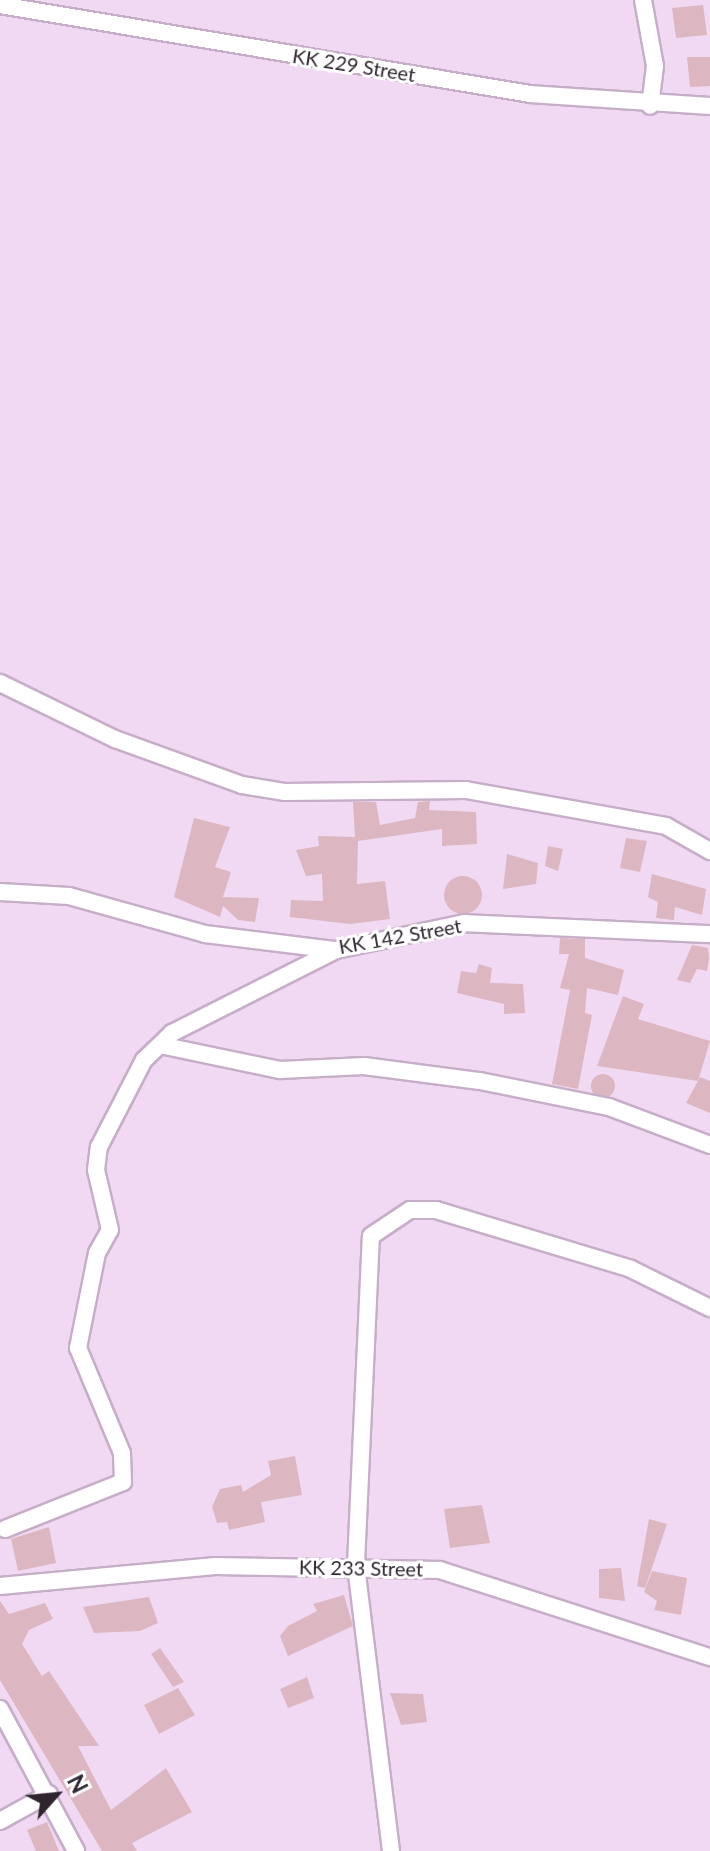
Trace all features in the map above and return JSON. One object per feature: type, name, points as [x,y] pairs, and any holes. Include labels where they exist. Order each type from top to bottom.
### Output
[{"type":"street","points":[[643,0],[655,66],[650,106]]},
{"type":"street","name":"KK 229 Street","points":[[0,5],[530,94],[650,106],[710,106]]},
{"type":"street","points":[[0,683],[115,739],[242,785],[285,792],[466,790],[666,826],[710,851]]},
{"type":"street","name":"KK 142 Street","points":[[0,892],[69,896],[205,934],[336,950],[464,923],[710,934]]},
{"type":"street","points":[[5,1529],[123,1482],[122,1453],[78,1348],[97,1253],[110,1230],[96,1170],[99,1147],[144,1060],[160,1045],[336,950]]},
{"type":"street","points":[[160,1045],[280,1070],[364,1066],[480,1081],[609,1107],[710,1145]]},
{"type":"street","points":[[391,1851],[356,1564],[366,1251],[371,1236],[391,1220],[436,1210],[476,1219],[631,1269],[710,1308]]},
{"type":"street","name":"KK 233 Street","points":[[0,1586],[215,1566],[356,1564],[440,1570],[710,1657]]},
{"type":"street","points":[[0,1709],[49,1794],[76,1851]]},
{"type":"street","points":[[0,1821],[49,1794]]},
{"type":"building","points":[[703,5],[707,35],[676,38],[672,8]]},
{"type":"building","points":[[687,57],[710,57],[710,86],[690,87]]},
{"type":"building","points":[[430,801],[429,810],[476,812],[477,844],[442,846],[442,829],[358,841],[357,884],[385,881],[390,919],[350,924],[290,917],[291,900],[323,901],[322,874],[306,876],[296,850],[319,846],[318,836],[355,837],[353,802],[376,802],[380,825],[415,818],[418,802]]},
{"type":"building","points":[[194,818],[230,827],[215,867],[231,872],[223,897],[259,898],[255,922],[238,920],[223,906],[220,917],[174,897]]},
{"type":"building","points":[[626,838],[647,841],[640,872],[620,868]]},
{"type":"building","points":[[548,846],[563,849],[558,871],[545,866]]},
{"type":"building","points":[[507,854],[538,863],[536,884],[503,889]]},
{"type":"building","points":[[652,874],[706,889],[702,915],[675,907],[674,920],[656,918],[658,902],[648,897]]},
{"type":"building","points":[[463,876],[477,881],[482,895],[477,909],[463,914],[449,909],[444,895],[449,881]]},
{"type":"building","points":[[560,938],[585,939],[585,958],[624,970],[618,995],[587,988],[585,1013],[592,1015],[578,1089],[552,1084],[570,990],[560,988],[569,954],[559,954]]},
{"type":"building","points":[[692,945],[708,948],[707,971],[697,969],[690,983],[677,980]]},
{"type":"building","points":[[479,964],[492,968],[490,983],[523,984],[525,1013],[504,1014],[504,1004],[457,993],[461,971],[476,973]]},
{"type":"building","points":[[623,996],[644,1004],[638,1019],[710,1041],[698,1081],[597,1066]]},
{"type":"building","points":[[603,1074],[614,1081],[615,1086],[608,1097],[603,1098],[592,1091],[591,1086],[598,1075]]},
{"type":"building","points":[[700,1077],[710,1081],[710,1113],[686,1103]]},
{"type":"building","points":[[295,1456],[302,1495],[261,1502],[265,1522],[229,1530],[227,1522],[217,1523],[212,1507],[220,1489],[241,1485],[243,1492],[271,1475],[268,1461]]},
{"type":"building","points":[[482,1505],[490,1543],[450,1548],[444,1509]]},
{"type":"building","points":[[649,1519],[667,1524],[645,1588],[637,1586]]},
{"type":"building","points":[[49,1527],[56,1563],[18,1571],[11,1539]]},
{"type":"building","points":[[621,1568],[625,1601],[599,1598],[599,1569]]},
{"type":"building","points":[[652,1571],[687,1578],[681,1615],[654,1610],[657,1601],[644,1592]]},
{"type":"building","points":[[344,1595],[353,1626],[288,1656],[280,1636],[288,1626],[317,1611],[313,1604]]},
{"type":"building","points":[[149,1597],[158,1623],[140,1631],[94,1633],[83,1607]]},
{"type":"building","points":[[0,1601],[9,1614],[45,1603],[53,1619],[29,1630],[22,1644],[42,1676],[49,1671],[99,1746],[78,1746],[111,1810],[166,1768],[192,1812],[132,1843],[137,1851],[102,1851],[0,1680]]},
{"type":"building","points":[[160,1648],[184,1682],[173,1687],[151,1654]]},
{"type":"building","points":[[307,1677],[314,1698],[288,1708],[280,1689]]},
{"type":"building","points":[[178,1688],[195,1715],[159,1734],[144,1705]]},
{"type":"building","points":[[390,1693],[423,1694],[427,1722],[401,1725]]},
{"type":"building","points":[[47,1822],[59,1851],[36,1851],[27,1830]]}]
